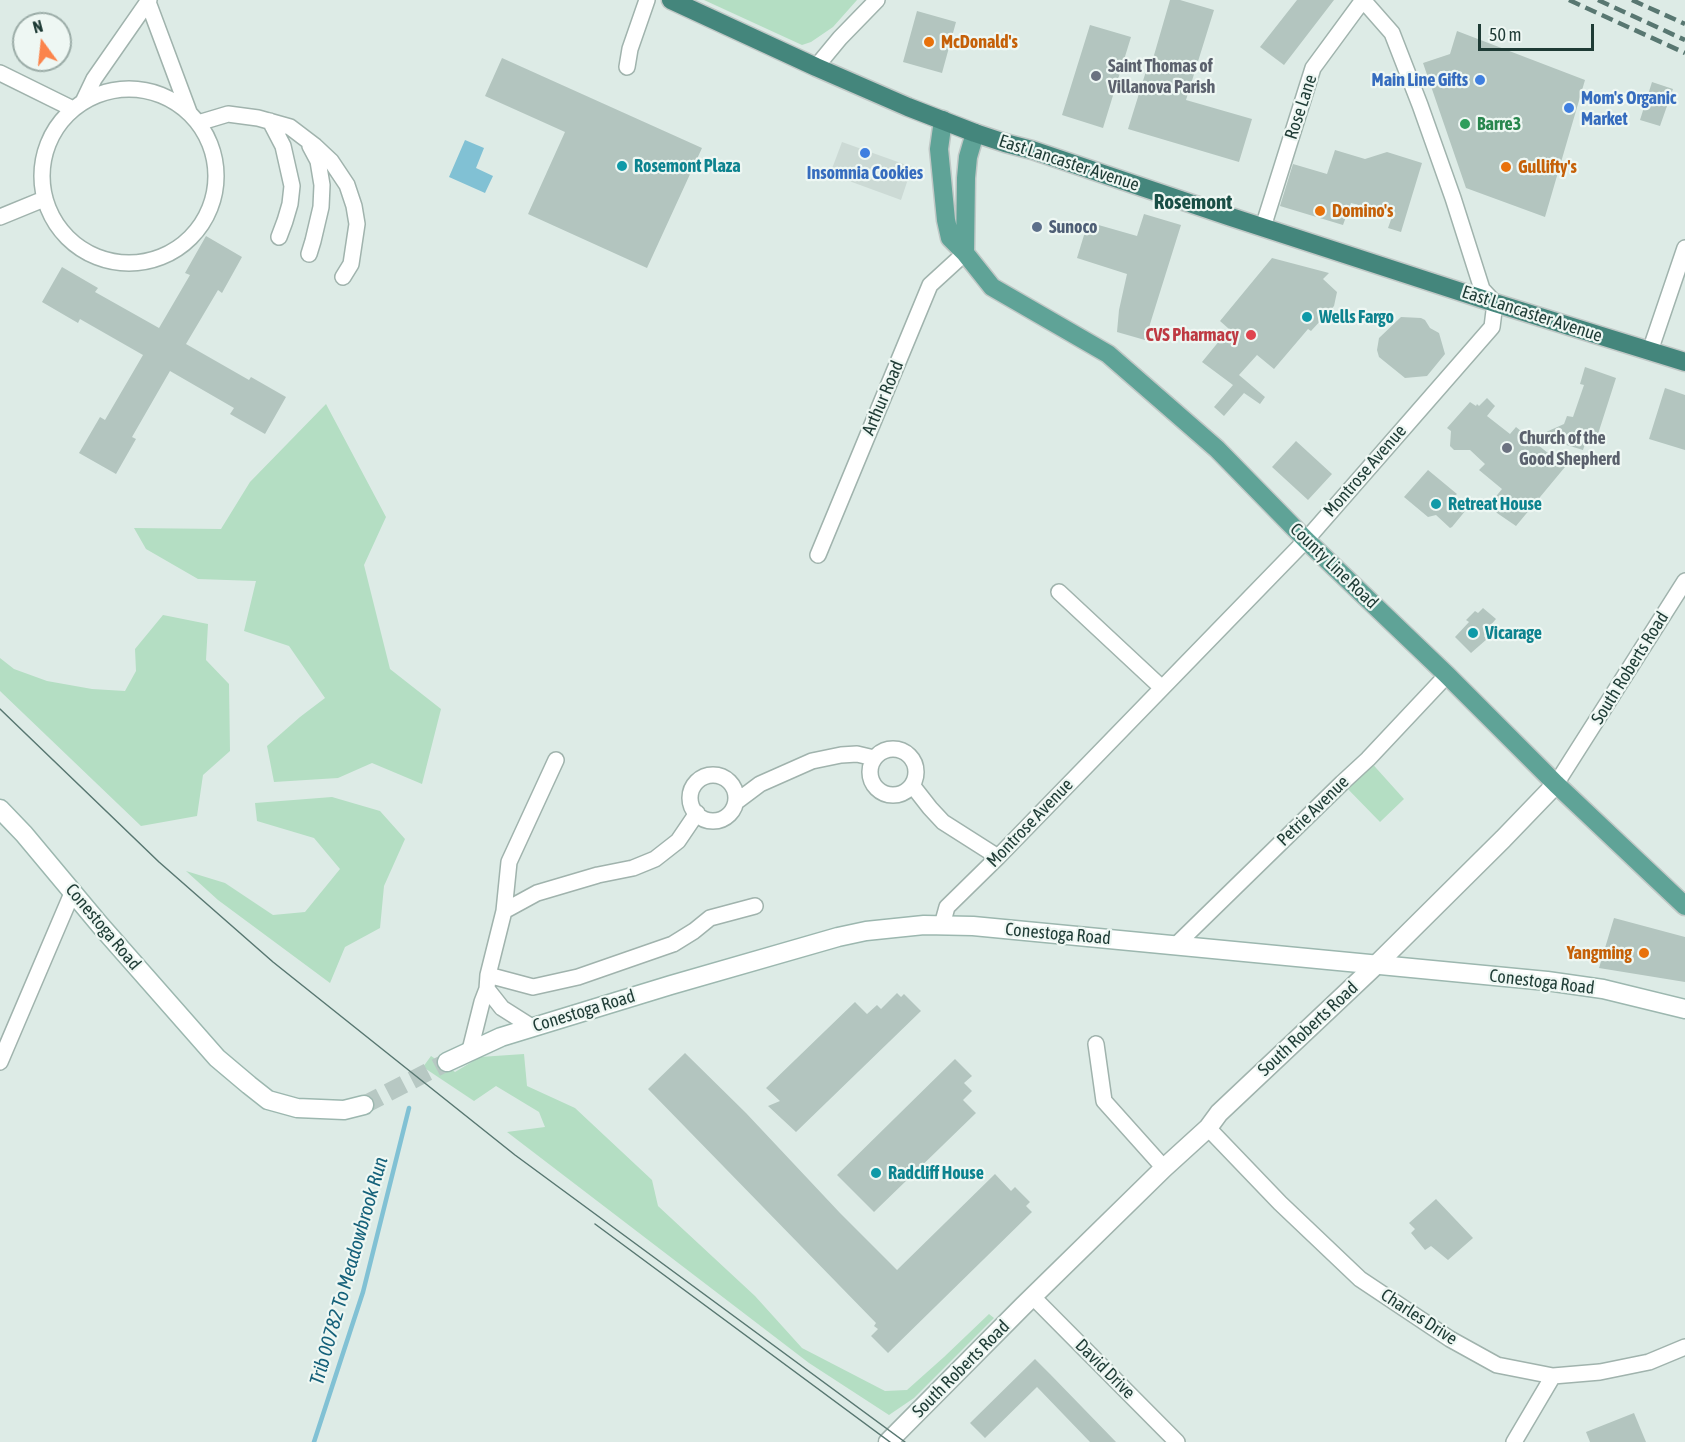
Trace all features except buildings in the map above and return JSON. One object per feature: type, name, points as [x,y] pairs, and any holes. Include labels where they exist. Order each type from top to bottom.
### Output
[{"type":"highway","name":"East Lancaster Avenue","points":[[671,0],[908,107],[1005,143],[1495,303],[1685,362]]},
{"type":"main road","name":"County Line Road","points":[[944,120],[939,149],[950,238],[992,287],[1108,354],[1217,449],[1306,540],[1447,675],[1556,784],[1685,906]]},
{"type":"main road","points":[[965,253],[966,178],[968,157],[975,132]]},
{"type":"main road","name":"South Roberts Road","points":[[888,1442],[1164,1168],[1208,1128],[1219,1113],[1377,964],[1556,784]]},
{"type":"main road","name":"Conestoga Road","points":[[0,809],[217,1058],[268,1100],[297,1108],[344,1110],[364,1105]]},
{"type":"main road","name":"Conestoga Road","points":[[447,1062],[501,1037],[532,1027],[838,937],[878,929],[911,926],[973,926],[1547,981],[1603,989],[1685,1009]]},
{"type":"street","points":[[627,67],[630,49],[647,0]]},
{"type":"street","points":[[816,67],[877,0]]},
{"type":"street","points":[[1363,0],[1392,33],[1434,140],[1482,289],[1495,303]]},
{"type":"street","name":"Rose Lane","points":[[1263,227],[1313,68],[1363,0]]},
{"type":"street","points":[[149,1],[194,118],[212,151],[216,181],[209,211],[192,236],[167,254],[138,262],[107,260],[79,248],[57,226],[44,199],[41,174],[45,150],[56,128],[78,105],[149,1]]},
{"type":"street","points":[[0,73],[78,105],[104,92],[127,89],[149,91],[170,99],[194,118],[228,114],[258,118],[290,128],[331,161],[347,185],[357,224],[351,264],[343,277]]},
{"type":"street","points":[[270,121],[283,146],[292,186],[288,213],[279,237]]},
{"type":"street","points":[[308,141],[318,161],[322,185],[321,207],[309,254]]},
{"type":"street","points":[[0,217],[44,199]]},
{"type":"street","points":[[1650,351],[1685,248]]},
{"type":"street","name":"Arthur Road","points":[[818,555],[930,285],[965,253]]},
{"type":"street","name":"Montrose Avenue","points":[[942,925],[947,908],[1306,540],[1492,327],[1495,303]]},
{"type":"street","name":"South Roberts Road","points":[[1556,784],[1685,580]]},
{"type":"street","points":[[1059,592],[1162,688]]},
{"type":"street","name":"Petrie Avenue","points":[[1176,945],[1368,759],[1447,675]]},
{"type":"street","points":[[889,749],[898,749],[906,753],[916,768],[912,785],[897,795],[879,791],[870,776],[870,767],[874,759],[880,752],[889,749]]},
{"type":"street","points":[[736,802],[732,784],[717,775],[699,778],[690,794],[693,811],[708,821],[717,821],[726,817],[736,802],[760,784],[812,761],[857,754],[874,759]]},
{"type":"street","points":[[470,1050],[504,911],[509,862],[556,760]]},
{"type":"street","points":[[912,785],[943,822],[998,857]]},
{"type":"street","points":[[504,911],[537,893],[598,875],[633,868],[655,859],[678,842],[697,813]]},
{"type":"street","points":[[0,1062],[73,891]]},
{"type":"street","points":[[488,982],[532,987],[578,977],[674,944],[711,918],[755,906]]},
{"type":"street","points":[[488,982],[502,1008],[532,1027]]},
{"type":"street","points":[[1096,1044],[1104,1101],[1164,1168]]},
{"type":"street","name":"Charles Drive","points":[[1208,1128],[1280,1203],[1360,1279],[1450,1339],[1497,1365],[1553,1376],[1599,1372],[1650,1362],[1685,1347]]},
{"type":"street","name":"David Drive","points":[[1033,1297],[1177,1442]]},
{"type":"street","points":[[1514,1442],[1553,1376]]},
{"type":"shaded area","points":[[842,142],[912,167],[901,200],[830,174]]},
{"type":"green space","points":[[704,0],[857,0],[833,27],[811,42],[802,45]]},
{"type":"green space","points":[[326,404],[386,517],[364,565],[390,669],[441,709],[422,784],[372,763],[338,778],[274,782],[267,746],[325,698],[289,646],[244,631],[256,581],[198,579],[146,549],[134,528],[221,529],[250,482]]},
{"type":"green space","points":[[163,615],[208,624],[206,660],[229,684],[230,751],[203,775],[197,816],[141,826],[0,691],[0,658],[14,669],[47,681],[92,689],[125,691],[136,671],[135,649]]},
{"type":"green space","points":[[1368,759],[1404,799],[1380,822],[1342,783]]},
{"type":"green space","points":[[332,797],[380,811],[405,839],[384,886],[380,928],[345,947],[330,983],[218,900],[186,871],[225,883],[273,915],[305,912],[340,869],[314,838],[257,821],[255,803]]},
{"type":"green space","points":[[524,1054],[527,1086],[575,1108],[652,1180],[658,1206],[755,1296],[802,1348],[885,1391],[907,1390],[989,1314],[994,1318],[914,1398],[889,1415],[809,1363],[507,1132],[545,1127],[539,1112],[496,1086],[474,1101],[423,1067],[431,1056],[455,1072],[480,1057]]},
{"type":"water","points":[[465,140],[484,148],[476,168],[493,176],[485,193],[449,177]]},
{"type":"waterway","name":"Trib 00782 To Meadowbrook Run","points":[[314,1442],[363,1292],[409,1108]]},
{"type":"tunnel","points":[[364,1105],[447,1062]]},
{"type":"tram line","points":[[0,709],[159,862],[273,962],[515,1155],[905,1442]]},
{"type":"tram line","points":[[595,1224],[890,1442]]},
{"type":"railway","points":[[1569,0],[1685,53]]},
{"type":"railway","points":[[1598,0],[1685,40]]},
{"type":"railway","points":[[1632,0],[1685,24]]},
{"type":"place","name":"McDonald's","points":[[929,42]]},
{"type":"place","name":"Saint Thomas of Villanova Parish","points":[[1096,76]]},
{"type":"place","name":"Main Line Gifts","points":[[1480,80]]},
{"type":"place","name":"Mom's Organic Market","points":[[1569,108]]},
{"type":"place","name":"Barre3","points":[[1465,124]]},
{"type":"place","name":"Insomnia Cookies","points":[[865,153]]},
{"type":"place","name":"Rosemont Plaza","points":[[622,166]]},
{"type":"place","name":"Gullifty's","points":[[1506,167]]},
{"type":"place","name":"Domino's","points":[[1320,211]]},
{"type":"place","name":"Sunoco","points":[[1037,227]]},
{"type":"place","name":"Wells Fargo","points":[[1307,317]]},
{"type":"place","name":"CVS Pharmacy","points":[[1251,335]]},
{"type":"place","name":"Church of the Good Shepherd","points":[[1507,448]]},
{"type":"place","name":"Retreat House","points":[[1436,504]]},
{"type":"place","name":"Vicarage","points":[[1473,633]]},
{"type":"place","name":"Yangming","points":[[1644,953]]},
{"type":"place","name":"Radcliff House","points":[[876,1173]]},
{"type":"district","name":"Rosemont","points":[[1193,202]]}]
